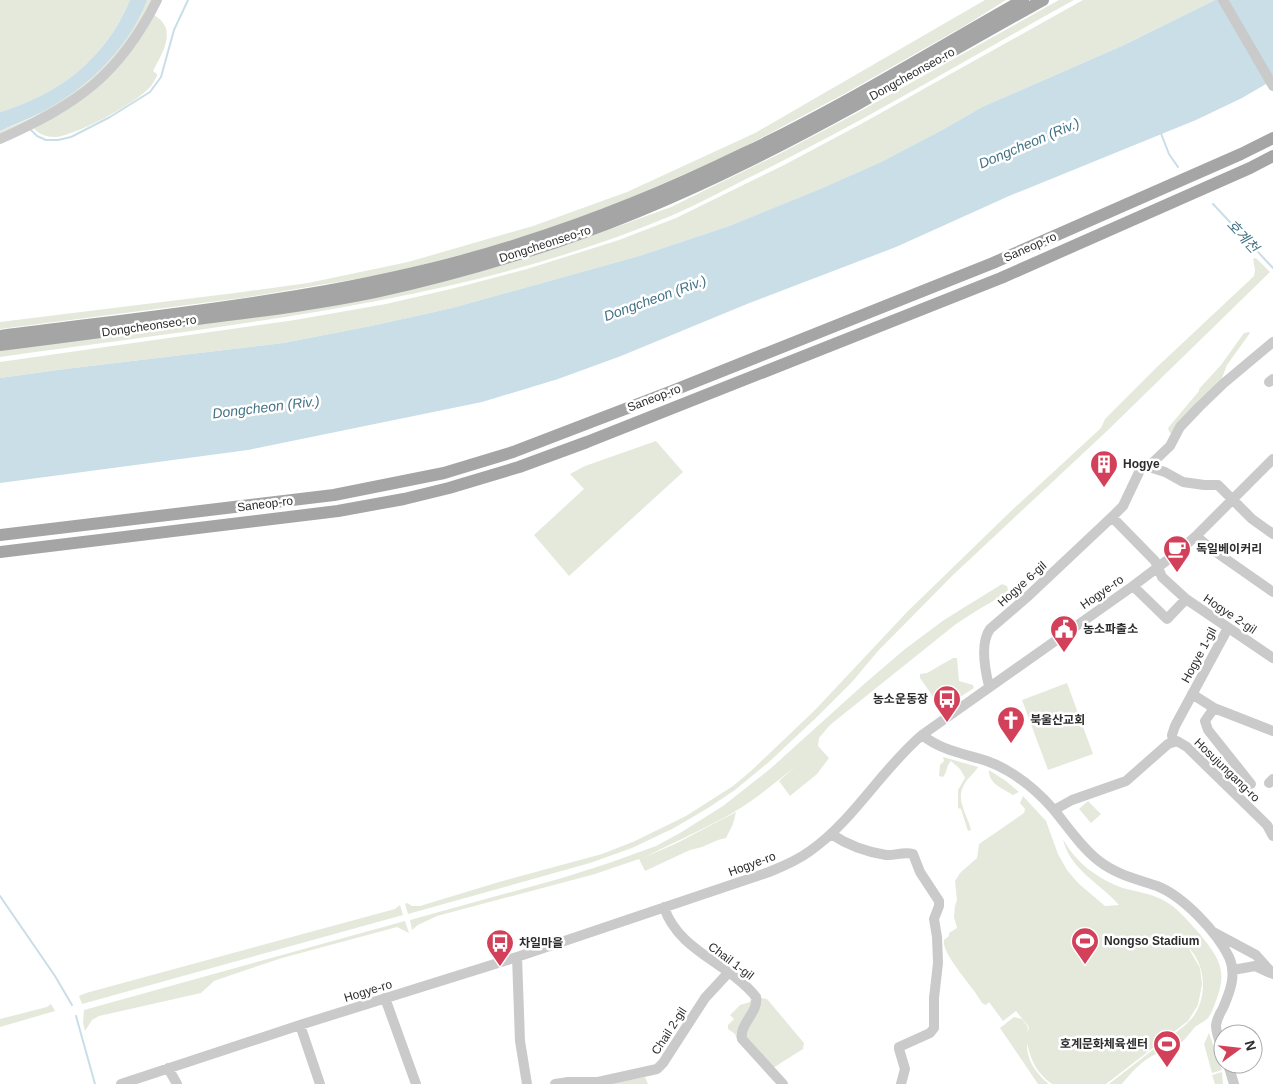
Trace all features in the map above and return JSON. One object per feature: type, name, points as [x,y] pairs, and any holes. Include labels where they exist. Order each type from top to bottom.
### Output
[{"type":"main road","name":"Dongcheonseo-ro","points":[[0,336],[295,297],[376,282],[521,244],[640,201],[747,153],[833,108],[1023,0]]},
{"type":"main road","name":"Dongcheonseo-ro","points":[[0,345],[295,307],[377,291],[523,253],[603,226],[751,161],[835,117],[1043,0]]},
{"type":"main road","name":"Saneop-ro","points":[[0,535],[334,495],[444,473],[513,452],[680,388],[993,263],[1241,154],[1273,138]]},
{"type":"main road","name":"Saneop-ro","points":[[0,552],[338,511],[404,499],[519,467],[587,442],[1001,278],[1250,168],[1273,156]]},
{"type":"street","points":[[0,139],[61,109],[102,78],[134,41],[157,0]]},
{"type":"street","points":[[1223,0],[1273,86]]},
{"type":"street","name":"Hogye 6-gil","points":[[989,686],[985,647],[987,633],[1123,506],[1141,468],[1149,466],[1170,446],[1180,427],[1199,406],[1273,342]]},
{"type":"street","name":"Hogye-ro","points":[[121,1084],[300,1025],[517,957],[770,872],[788,864],[810,851],[831,834],[894,762],[922,735],[1158,567],[1196,536],[1273,458]]},
{"type":"street","points":[[1149,466],[1183,482],[1204,485],[1216,484],[1252,519],[1273,534]]},
{"type":"street","points":[[1112,517],[1155,561],[1162,577],[1186,599]]},
{"type":"street","points":[[1196,536],[1273,592]]},
{"type":"street","name":"Hogye 2-gil","points":[[1133,586],[1167,618],[1186,599],[1273,658]]},
{"type":"street","name":"Hogye 1-gil","points":[[1173,742],[1172,735],[1175,726],[1228,628]]},
{"type":"street","name":"Hogye 1-gil","points":[[1192,694],[1214,708],[1273,731]]},
{"type":"street","points":[[1214,708],[1205,721],[1208,730],[1252,784]]},
{"type":"street","points":[[922,735],[942,748],[984,760],[1010,772],[1041,796],[1085,849],[1099,861],[1115,872],[1172,893],[1191,909],[1211,931],[1230,958],[1232,970],[1230,991],[1216,1024]]},
{"type":"street","name":"Hosujungang-ro","points":[[1173,742],[1177,741],[1187,747],[1267,825],[1273,836]]},
{"type":"street","points":[[1054,810],[1072,800],[1126,781],[1163,748],[1173,742]]},
{"type":"street","points":[[831,834],[852,844],[886,855],[906,852],[913,854],[924,880],[939,901],[934,919],[938,941],[934,1028],[930,1033],[900,1047],[905,1069],[901,1084]]},
{"type":"street","name":"Chail 1-gil","points":[[664,907],[674,926],[692,946],[729,972],[754,994],[756,1005],[743,1029],[742,1040],[783,1084]]},
{"type":"street","points":[[1211,931],[1256,955],[1273,975]]},
{"type":"street","points":[[517,957],[520,1041],[526,1084]]},
{"type":"street","points":[[1232,970],[1255,966],[1273,975]]},
{"type":"street","name":"Chail 2-gil","points":[[555,1084],[605,1082],[648,1072],[660,1066],[705,998],[729,972]]},
{"type":"street","points":[[385,998],[416,1084]]},
{"type":"street","points":[[300,1025],[320,1084]]},
{"type":"street","points":[[168,1068],[177,1084]]},
{"type":"shaded area","points":[[0,0],[130,0],[108,40],[78,71],[42,95],[22,105],[0,112]]},
{"type":"shaded area","points":[[147,0],[155,0],[133,38],[84,91],[0,137],[0,131],[33,117],[57,103]]},
{"type":"shaded area","points":[[985,0],[1006,0],[966,25],[844,94],[731,154],[618,203],[564,224],[475,251],[386,274],[242,298],[0,329],[0,322],[308,283],[408,262],[533,226],[627,192],[755,133]]},
{"type":"shaded area","points":[[1059,0],[1074,0],[788,158],[673,215],[593,245],[511,270],[427,291],[256,321],[0,357],[0,351],[452,279],[567,245],[671,207],[779,154],[855,114]]},
{"type":"shaded area","points":[[1083,0],[1215,0],[1124,45],[982,107],[881,162],[729,226],[639,256],[452,308],[283,343],[0,378],[0,362],[295,320],[386,304],[527,269],[619,240],[676,218],[784,165]]},
{"type":"shaded area","points":[[154,15],[161,21],[167,34],[164,49],[153,71],[157,76],[149,88],[117,111],[75,132],[51,137],[43,135],[33,128],[78,100]]},
{"type":"shaded area","points":[[1256,258],[1270,272],[1107,431],[953,575],[878,651],[852,682],[819,715],[769,762],[735,790],[674,828],[632,848],[590,863],[408,914],[405,904],[407,903],[412,906],[420,906],[602,854],[635,841],[686,816],[733,786],[815,710],[908,611],[1010,512],[1101,428],[1105,419],[1157,367],[1254,276],[1253,259]]},
{"type":"shaded area","points":[[1249,332],[1227,365],[1223,380],[1173,433],[1170,433],[1168,428],[1221,365],[1244,333]]},
{"type":"shaded area","points":[[656,441],[683,472],[569,576],[534,535],[584,489],[570,474],[585,466]]},
{"type":"shaded area","points":[[1002,584],[1007,586],[1008,590],[1005,594],[956,624],[830,725],[819,738],[818,746],[829,758],[817,774],[790,796],[779,781],[796,766],[734,812],[645,857],[677,843],[736,812],[733,824],[726,838],[690,850],[645,871],[639,859],[595,874],[437,916],[412,930],[410,920],[609,863],[656,846],[680,833],[723,806],[770,769],[905,649],[944,620]]},
{"type":"shaded area","points":[[953,658],[957,658],[959,681],[973,685],[974,688],[945,707],[942,703],[937,702],[920,678],[920,674],[927,673]]},
{"type":"shaded area","points":[[1067,683],[1093,754],[1048,770],[1022,700]]},
{"type":"shaded area","points":[[943,757],[978,767],[966,781],[961,792],[962,803],[971,830],[968,831],[961,809],[958,808],[958,790],[965,778],[960,769],[951,761],[943,777],[939,776],[940,765],[944,761]]},
{"type":"shaded area","points":[[989,770],[1019,792],[1013,795],[997,786],[989,775]]},
{"type":"shaded area","name":"Nongso Stadium","points":[[1023,796],[1046,821],[1058,854],[1067,870],[1078,883],[1105,906],[1119,905],[1079,868],[1066,850],[1063,839],[1074,856],[1096,875],[1123,888],[1148,894],[1168,903],[1199,933],[1219,963],[1221,970],[1220,988],[1209,1017],[1195,1027],[1177,1046],[1156,1054],[1141,1063],[1122,1084],[1109,1084],[1183,1027],[1193,1017],[1198,1009],[1203,990],[1200,970],[1202,984],[1198,1005],[1188,1021],[1106,1084],[1052,1084],[1046,1080],[1035,1066],[1027,1043],[1028,1055],[1033,1066],[1049,1084],[1038,1084],[1000,1028],[1014,1017],[1022,1019],[1028,1027],[1027,1034],[1029,1027],[1016,1011],[1003,1021],[989,1002],[986,1005],[982,1003],[944,946],[944,940],[949,936],[949,933],[957,928],[954,917],[957,900],[955,881],[960,873],[977,858],[979,844],[1024,813],[1025,809],[1020,803]],"holes":[[[1188,947],[1194,954],[1199,967]]]},
{"type":"shaded area","points":[[1088,801],[1101,814],[1091,823],[1079,809]]},
{"type":"shaded area","points":[[400,905],[403,915],[82,1004],[79,996],[395,909]]},
{"type":"shaded area","points":[[405,921],[409,933],[397,927],[282,958],[214,981],[201,993],[99,1016],[92,1020],[85,1031],[83,1023],[84,1010]]},
{"type":"shaded area","points":[[751,997],[754,997],[737,1039],[735,1034],[728,1029],[728,1025],[734,1019],[730,1015],[740,1005],[750,1002]]},
{"type":"shaded area","points":[[761,998],[767,999],[804,1043],[803,1049],[773,1068],[743,1034]]},
{"type":"shaded area","points":[[51,1004],[55,1011],[0,1027],[0,1019],[47,1007]]},
{"type":"shaded area","points":[[1209,1033],[1213,1044],[1212,1073],[1204,1044]]},
{"type":"shaded area","points":[[1222,1074],[1223,1084],[1215,1084],[1212,1075]]},
{"type":"shaded area","points":[[645,1077],[648,1084],[607,1084]]},
{"type":"water","points":[[130,0],[147,0],[138,19],[115,54],[85,84],[68,96],[50,108],[0,131],[0,112],[42,95],[61,84],[94,57],[120,21]]},
{"type":"water","name":"Dongcheon (Riv.)","points":[[1215,0],[1273,0],[1273,80],[1242,98],[1196,120],[1009,196],[896,247],[747,304],[621,356],[558,379],[482,402],[248,450],[0,483],[0,378],[283,343],[452,308],[639,256],[729,226],[881,162],[982,107],[1124,45]]},
{"type":"waterway","points":[[30,129],[37,136],[46,140],[71,137],[110,117],[150,92],[161,77],[174,30],[188,0]]},
{"type":"waterway","points":[[1160,131],[1169,154],[1178,167]]},
{"type":"waterway","name":"호계천","points":[[1213,204],[1273,268]]},
{"type":"waterway","points":[[0,896],[55,976],[72,1005]]},
{"type":"waterway","points":[[76,1016],[95,1084]]},
{"type":"place","name":"Hogye","points":[[1104,488]]},
{"type":"place","name":"독일베이커리","points":[[1177,573]]},
{"type":"place","name":"농소파출소","points":[[1064,653]]},
{"type":"place","name":"농소운동장","points":[[947,723]]},
{"type":"place","name":"북울산교회","points":[[1011,744]]},
{"type":"place","name":"Nongso Stadium","points":[[1085,965]]},
{"type":"place","name":"차일마을","points":[[500,967]]},
{"type":"place","name":"호계문화체육센터","points":[[1167,1068]]}]
